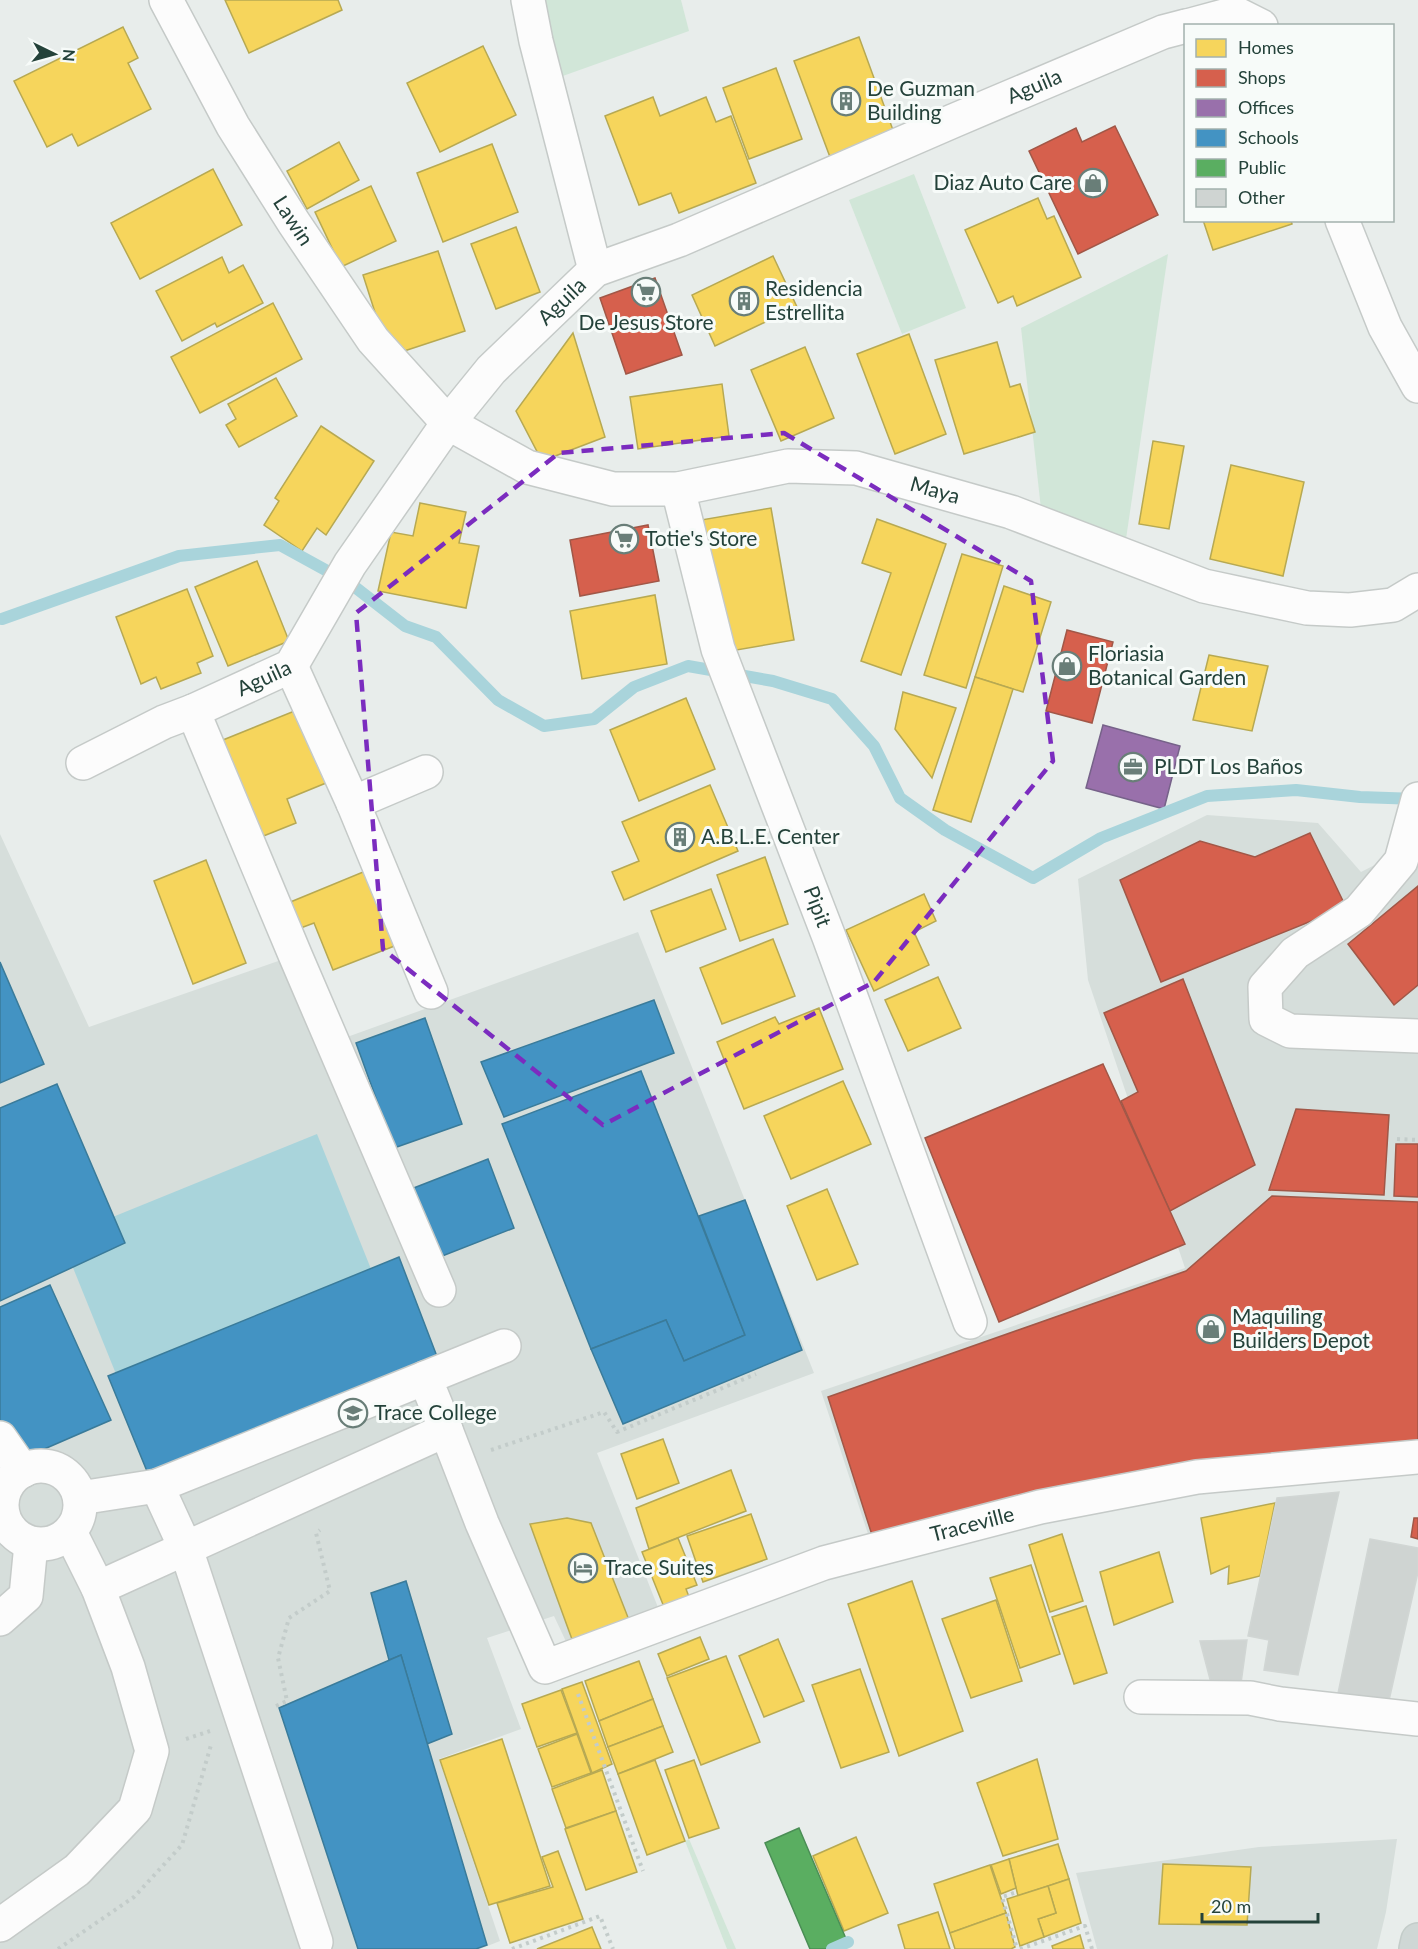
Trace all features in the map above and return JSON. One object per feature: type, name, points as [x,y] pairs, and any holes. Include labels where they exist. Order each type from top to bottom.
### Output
[{"type":"main road","points":[[1416,1949],[1418,1940]]},
{"type":"street","name":"Lawin","points":[[166,0],[233,126],[307,243],[373,340],[448,423]]},
{"type":"street","points":[[528,0],[536,41],[595,270]]},
{"type":"street","name":"Aguila","points":[[1194,24],[1235,13],[1257,24]]},
{"type":"street","name":"Aguila","points":[[83,763],[164,722],[291,666],[342,577],[448,423],[491,369],[595,270],[679,240],[964,116],[1163,32],[1184,27]]},
{"type":"street","points":[[1343,222],[1385,327],[1418,386]]},
{"type":"street","name":"Maya","points":[[448,423],[527,467],[613,489],[678,489],[788,466],[856,468],[1011,512],[1204,586],[1307,608],[1350,610],[1393,605],[1418,590]]},
{"type":"street","name":"Pipit","points":[[678,489],[718,649],[830,937],[970,1322]]},
{"type":"street","points":[[291,666],[354,803],[431,992]]},
{"type":"street","points":[[193,711],[439,1290]]},
{"type":"street","points":[[354,803],[426,772]]},
{"type":"street","points":[[1418,801],[1401,861],[1359,911],[1295,953],[1265,987],[1266,1019],[1290,1031],[1418,1036]]},
{"type":"street","points":[[80,1498],[157,1486],[504,1346]]},
{"type":"street","points":[[98,1588],[186,1549],[452,1444],[425,1378]]},
{"type":"street","points":[[0,1438],[23,1471]]},
{"type":"street","name":"Traceville","points":[[452,1444],[482,1523],[545,1667],[824,1563],[1040,1507],[1197,1477],[1418,1457]]},
{"type":"street","points":[[43,1466],[53,1468],[70,1480],[80,1498],[80,1511],[76,1522],[70,1532],[58,1541],[31,1544],[15,1536],[5,1523],[2,1508],[3,1493],[11,1480],[23,1471],[43,1466]]},
{"type":"street","points":[[157,1486],[186,1549],[316,1942]]},
{"type":"street","points":[[0,1924],[77,1870],[135,1809],[152,1750],[128,1667],[98,1588],[70,1532]]},
{"type":"street","points":[[0,1619],[26,1596],[31,1544]]},
{"type":"street","points":[[1141,1697],[1250,1698],[1280,1704],[1418,1719]]},
{"type":"path","points":[[1397,1139],[1418,1140]]},
{"type":"path","points":[[452,1444],[487,1452],[604,1412],[617,1432],[756,1374]]},
{"type":"path","points":[[242,1720],[287,1701],[278,1658],[289,1618],[330,1591],[316,1533],[326,1527]]},
{"type":"path","points":[[575,1685],[643,1871]]},
{"type":"path","points":[[58,1949],[134,1897],[182,1845],[216,1729],[152,1750]]},
{"type":"path","points":[[1014,1893],[1002,1897],[1019,1949],[1085,1926],[1092,1949]]},
{"type":"path","points":[[514,1949],[600,1916],[613,1949]]},
{"type":"highlighted area","points":[[784,433],[1031,581],[1053,761],[874,982],[603,1125],[383,949],[356,613],[559,453]]},
{"type":"shaded area","points":[[1207,815],[1318,823],[1361,872],[1418,843],[1418,1445],[870,1540],[821,1391],[1185,1268],[1088,980],[1078,879]]},
{"type":"shaded area","name":"Trace College","points":[[0,834],[89,1027],[284,959],[325,1045],[638,932],[814,1373],[597,1453],[661,1615],[570,1650],[554,1616],[487,1638],[521,1729],[439,1759],[500,1941],[480,1949],[0,1949]]},
{"type":"shaded area","points":[[1397,1839],[1386,1912],[1377,1949],[1097,1949],[1076,1873],[1259,1847]]},
{"type":"green space","points":[[538,0],[681,0],[689,31],[560,77]]},
{"type":"green space","points":[[914,174],[966,308],[902,334],[849,200]]},
{"type":"green space","points":[[1168,254],[1126,539],[1041,509],[1021,328]]},
{"type":"green space","points":[[689,1839],[736,1949],[727,1949],[685,1841]]},
{"type":"water","points":[[317,1134],[371,1269],[116,1374],[61,1238]]},
{"type":"building: Homes","points":[[225,0],[338,0],[342,10],[249,53]]},
{"type":"building: Homes","points":[[123,27],[138,58],[128,63],[151,109],[78,146],[72,134],[47,147],[14,81]]},
{"type":"building: Homes","name":"De Guzman Building","points":[[859,37],[897,141],[833,165],[794,61]]},
{"type":"building: Homes","points":[[483,46],[516,115],[440,152],[407,83]]},
{"type":"building: Homes","points":[[776,68],[802,139],[749,159],[723,88]]},
{"type":"building: Homes","points":[[653,97],[660,116],[706,97],[716,122],[731,116],[756,183],[679,213],[671,193],[639,205],[605,116]]},
{"type":"building: Homes","points":[[339,142],[359,180],[307,209],[287,171]]},
{"type":"building: Homes","points":[[492,144],[518,212],[443,242],[417,173]]},
{"type":"building: Homes","points":[[213,169],[242,225],[140,279],[111,223]]},
{"type":"building: Homes","points":[[371,186],[396,241],[341,267],[315,212]]},
{"type":"building: Homes","points":[[1038,198],[1047,219],[1054,216],[1081,277],[1017,306],[1013,296],[998,303],[965,230]]},
{"type":"building: Homes","points":[[1204,222],[1292,222],[1292,224],[1213,250]]},
{"type":"building: Homes","points":[[516,227],[540,292],[496,309],[471,244]]},
{"type":"building: Homes","points":[[438,251],[465,331],[389,356],[363,275]]},
{"type":"building: Homes","name":"Residencia Estrellita","points":[[773,256],[797,307],[715,346],[692,295]]},
{"type":"building: Homes","points":[[222,257],[229,273],[243,265],[263,303],[217,327],[215,323],[182,341],[156,291]]},
{"type":"building: Homes","points":[[273,303],[302,359],[200,413],[171,357]]},
{"type":"building: Homes","points":[[573,333],[605,437],[542,461],[516,411]]},
{"type":"building: Homes","points":[[909,334],[946,434],[895,454],[857,354]]},
{"type":"building: Homes","points":[[997,342],[1010,387],[1020,384],[1035,432],[964,454],[935,360]]},
{"type":"building: Homes","points":[[805,347],[834,418],[781,441],[751,370]]},
{"type":"building: Homes","points":[[276,378],[297,416],[239,447],[226,425],[236,419],[228,404]]},
{"type":"building: Homes","points":[[722,384],[729,436],[638,449],[630,397]]},
{"type":"building: Homes","points":[[321,426],[374,461],[326,535],[317,528],[302,551],[264,525],[279,501],[275,498]]},
{"type":"building: Homes","points":[[1153,441],[1184,446],[1169,529],[1139,524]]},
{"type":"building: Homes","points":[[1231,465],[1304,482],[1283,576],[1210,559]]},
{"type":"building: Homes","points":[[420,503],[466,512],[459,543],[479,546],[466,608],[378,591],[391,532],[413,536]]},
{"type":"building: Homes","points":[[771,508],[794,640],[725,652],[701,520]]},
{"type":"building: Homes","points":[[877,519],[946,544],[901,675],[861,661],[891,573],[862,563]]},
{"type":"building: Homes","points":[[962,554],[1003,566],[966,688],[924,675]]},
{"type":"building: Homes","points":[[257,561],[289,641],[228,666],[195,587]]},
{"type":"building: Homes","points":[[1004,586],[1051,602],[1023,692],[975,677]]},
{"type":"building: Homes","points":[[187,589],[213,656],[197,663],[201,673],[161,689],[156,677],[141,684],[116,617]]},
{"type":"building: Homes","points":[[655,595],[667,664],[582,679],[570,611]]},
{"type":"building: Homes","points":[[1209,655],[1268,666],[1252,731],[1193,720]]},
{"type":"building: Homes","points":[[975,677],[1013,689],[971,822],[933,810]]},
{"type":"building: Homes","points":[[903,692],[956,708],[932,778],[895,729]]},
{"type":"building: Homes","points":[[686,698],[715,769],[639,801],[610,730]]},
{"type":"building: Homes","points":[[297,710],[326,783],[287,799],[296,823],[256,839],[218,742]]},
{"type":"building: Homes","name":"A.B.L.E. Center","points":[[710,785],[738,851],[624,900],[612,872],[639,861],[622,822]]},
{"type":"building: Homes","points":[[765,857],[788,924],[740,941],[717,875]]},
{"type":"building: Homes","points":[[206,860],[246,963],[193,984],[154,881]]},
{"type":"building: Homes","points":[[368,870],[397,945],[333,970],[314,923],[298,929],[288,903]]},
{"type":"building: Homes","points":[[711,889],[726,929],[666,952],[651,911]]},
{"type":"building: Homes","points":[[924,894],[936,921],[914,932],[929,965],[874,991],[846,930]]},
{"type":"building: Homes","points":[[773,939],[795,996],[722,1024],[700,968]]},
{"type":"building: Homes","points":[[938,977],[961,1028],[908,1051],[885,1000]]},
{"type":"building: Homes","points":[[819,1008],[843,1069],[744,1109],[717,1042],[775,1017],[779,1024]]},
{"type":"building: Homes","points":[[843,1081],[871,1144],[791,1179],[764,1116]]},
{"type":"building: Homes","points":[[827,1189],[858,1264],[817,1280],[787,1206]]},
{"type":"building: Homes","points":[[663,1439],[679,1483],[637,1499],[621,1454]]},
{"type":"building: Homes","points":[[731,1470],[746,1511],[649,1549],[636,1508]]},
{"type":"building: Homes","points":[[1275,1503],[1260,1576],[1228,1584],[1229,1566],[1211,1574],[1201,1518]]},
{"type":"building: Homes","points":[[751,1514],[767,1559],[703,1582],[687,1536]]},
{"type":"building: Homes","points":[[567,1518],[591,1523],[629,1620],[573,1642],[530,1524]]},
{"type":"building: Homes","points":[[1062,1534],[1083,1601],[1050,1612],[1029,1545]]},
{"type":"building: Homes","points":[[678,1538],[697,1585],[686,1589],[691,1602],[666,1612],[642,1552]]},
{"type":"building: Homes","points":[[1159,1552],[1173,1602],[1114,1625],[1100,1572]]},
{"type":"building: Homes","points":[[1031,1565],[1060,1654],[1020,1668],[990,1578]]},
{"type":"building: Homes","points":[[912,1581],[963,1731],[899,1756],[848,1604]]},
{"type":"building: Homes","points":[[996,1600],[1022,1681],[971,1698],[942,1619]]},
{"type":"building: Homes","points":[[1086,1606],[1107,1673],[1074,1684],[1052,1617]]},
{"type":"building: Homes","points":[[700,1637],[709,1659],[667,1676],[658,1654]]},
{"type":"building: Homes","points":[[778,1639],[804,1701],[764,1717],[739,1656]]},
{"type":"building: Homes","points":[[726,1656],[760,1742],[701,1765],[667,1678]]},
{"type":"building: Homes","points":[[639,1661],[653,1699],[599,1721],[585,1681]]},
{"type":"building: Homes","points":[[860,1669],[889,1752],[841,1768],[812,1685]]},
{"type":"building: Homes","points":[[582,1682],[612,1764],[592,1773],[562,1689]]},
{"type":"building: Homes","points":[[561,1690],[577,1733],[537,1747],[522,1704]]},
{"type":"building: Homes","points":[[653,1699],[663,1726],[608,1747],[599,1721]]},
{"type":"building: Homes","points":[[663,1726],[673,1752],[618,1774],[608,1747]]},
{"type":"building: Homes","points":[[577,1734],[591,1773],[552,1787],[538,1749]]},
{"type":"building: Homes","points":[[502,1739],[550,1886],[489,1905],[440,1760]]},
{"type":"building: Homes","points":[[1037,1759],[1058,1839],[1003,1856],[977,1783]]},
{"type":"building: Homes","points":[[655,1760],[685,1841],[647,1855],[618,1774]]},
{"type":"building: Homes","points":[[694,1760],[719,1828],[689,1838],[665,1770]]},
{"type":"building: Homes","points":[[602,1770],[616,1811],[566,1828],[552,1789]]},
{"type":"building: Homes","points":[[616,1811],[637,1872],[586,1890],[565,1829]]},
{"type":"building: Homes","points":[[856,1837],[888,1913],[844,1931],[813,1856]]},
{"type":"building: Homes","points":[[1058,1844],[1069,1879],[1018,1896],[1009,1859]]},
{"type":"building: Homes","points":[[558,1851],[583,1919],[510,1943],[497,1903],[553,1887],[542,1857]]},
{"type":"building: Homes","points":[[1009,1859],[1016,1888],[1001,1894],[991,1865]]},
{"type":"building: Homes","points":[[1163,1864],[1251,1867],[1247,1925],[1159,1924]]},
{"type":"building: Homes","points":[[990,1865],[1006,1913],[950,1933],[934,1884]]},
{"type":"building: Homes","points":[[1069,1879],[1081,1923],[1044,1937],[1038,1919],[1056,1913],[1048,1886]]},
{"type":"building: Homes","points":[[1048,1886],[1056,1913],[1038,1919],[1044,1937],[1020,1946],[1007,1899]]},
{"type":"building: Homes","points":[[938,1912],[950,1949],[905,1949],[898,1925]]},
{"type":"building: Homes","points":[[1006,1913],[1015,1947],[1011,1949],[955,1949],[950,1933]]},
{"type":"building: Homes","points":[[592,1927],[601,1949],[537,1949]]},
{"type":"building: Homes","points":[[1080,1935],[1084,1949],[1053,1949],[1052,1946]]},
{"type":"building: Shops","name":"Diaz Auto Care","points":[[1115,126],[1158,215],[1078,254],[1029,151],[1076,128],[1082,142]]},
{"type":"building: Shops","points":[[655,278],[682,355],[626,374],[600,298]]},
{"type":"building: Shops","points":[[648,525],[659,581],[580,596],[570,540]]},
{"type":"building: Shops","points":[[1067,630],[1113,642],[1092,723],[1046,711]]},
{"type":"building: Shops","points":[[1310,833],[1346,907],[1161,982],[1120,880],[1200,841],[1255,857]]},
{"type":"building: Shops","points":[[1418,886],[1418,985],[1394,1005],[1348,944]]},
{"type":"building: Shops","points":[[1183,979],[1255,1165],[1170,1211],[1121,1101],[1138,1092],[1104,1013]]},
{"type":"building: Shops","points":[[1103,1064],[1185,1244],[999,1322],[925,1138]]},
{"type":"building: Shops","points":[[1296,1109],[1389,1115],[1384,1195],[1269,1190]]},
{"type":"building: Shops","points":[[1396,1144],[1418,1144],[1418,1197],[1394,1196]]},
{"type":"building: Shops","name":"Maquiling Builders Depot","points":[[1272,1196],[1418,1202],[1418,1442],[872,1535],[828,1397],[1186,1271]]},
{"type":"building: Shops","points":[[1414,1518],[1418,1518],[1418,1539],[1411,1537]]},
{"type":"building: Offices","name":"PLDT Los Baños","points":[[1103,725],[1180,746],[1164,809],[1086,788]]},
{"type":"building: Schools","points":[[0,962],[44,1064],[0,1083]]},
{"type":"building: Schools","points":[[654,1000],[674,1053],[504,1117],[481,1062]]},
{"type":"building: Schools","points":[[425,1018],[462,1124],[394,1148],[356,1043]]},
{"type":"building: Schools","points":[[641,1071],[745,1335],[684,1361],[666,1320],[591,1349],[502,1124]]},
{"type":"building: Schools","points":[[57,1084],[125,1243],[0,1301],[0,1108]]},
{"type":"building: Schools","points":[[488,1159],[514,1228],[432,1260],[406,1191]]},
{"type":"building: Schools","points":[[745,1200],[802,1350],[623,1424],[591,1349],[666,1320],[684,1361],[745,1335],[699,1216]]},
{"type":"building: Schools","points":[[399,1257],[438,1359],[151,1481],[108,1376]]},
{"type":"building: Schools","points":[[50,1285],[111,1420],[19,1460],[0,1420],[0,1307]]},
{"type":"building: Schools","points":[[406,1581],[452,1734],[427,1744],[401,1655],[389,1660],[371,1593]]},
{"type":"building: Schools","points":[[401,1655],[487,1945],[476,1949],[358,1949],[279,1708]]},
{"type":"building: Public","points":[[799,1828],[847,1941],[829,1949],[810,1949],[765,1843]]},
{"type":"building: Other","points":[[1339,1492],[1298,1675],[1264,1670],[1269,1640],[1248,1636],[1277,1498]]},
{"type":"building: Other","points":[[1370,1539],[1418,1548],[1418,1572],[1385,1718],[1335,1708]]},
{"type":"building: Other","points":[[1247,1640],[1241,1683],[1211,1683],[1200,1641]]},
{"type":"waterway","points":[[2,619],[179,556],[280,545],[351,584],[405,626],[436,637],[498,700],[544,726],[594,719],[634,687],[688,666],[773,681],[832,699],[874,746],[900,798],[945,830],[1033,878],[1101,838],[1207,796],[1296,790],[1360,797],[1417,799]]},
{"type":"waterway","points":[[832,1949],[848,1942]]},
{"type":"place","name":"De Guzman Building","points":[[846,101]]},
{"type":"place","name":"Diaz Auto Care","points":[[1093,183]]},
{"type":"place","name":"De Jesus Store","points":[[646,292]]},
{"type":"place","name":"Residencia Estrellita","points":[[744,301]]},
{"type":"place","name":"Totie's Store","points":[[624,539]]},
{"type":"place","name":"Floriasia Botanical Garden","points":[[1067,666]]},
{"type":"place","name":"PLDT Los Baños","points":[[1133,767]]},
{"type":"place","name":"A.B.L.E. Center","points":[[680,837]]},
{"type":"place","name":"Maquiling Builders Depot","points":[[1211,1329]]},
{"type":"place","name":"Trace College","points":[[353,1413]]},
{"type":"place","name":"Trace Suites","points":[[583,1568]]}]
